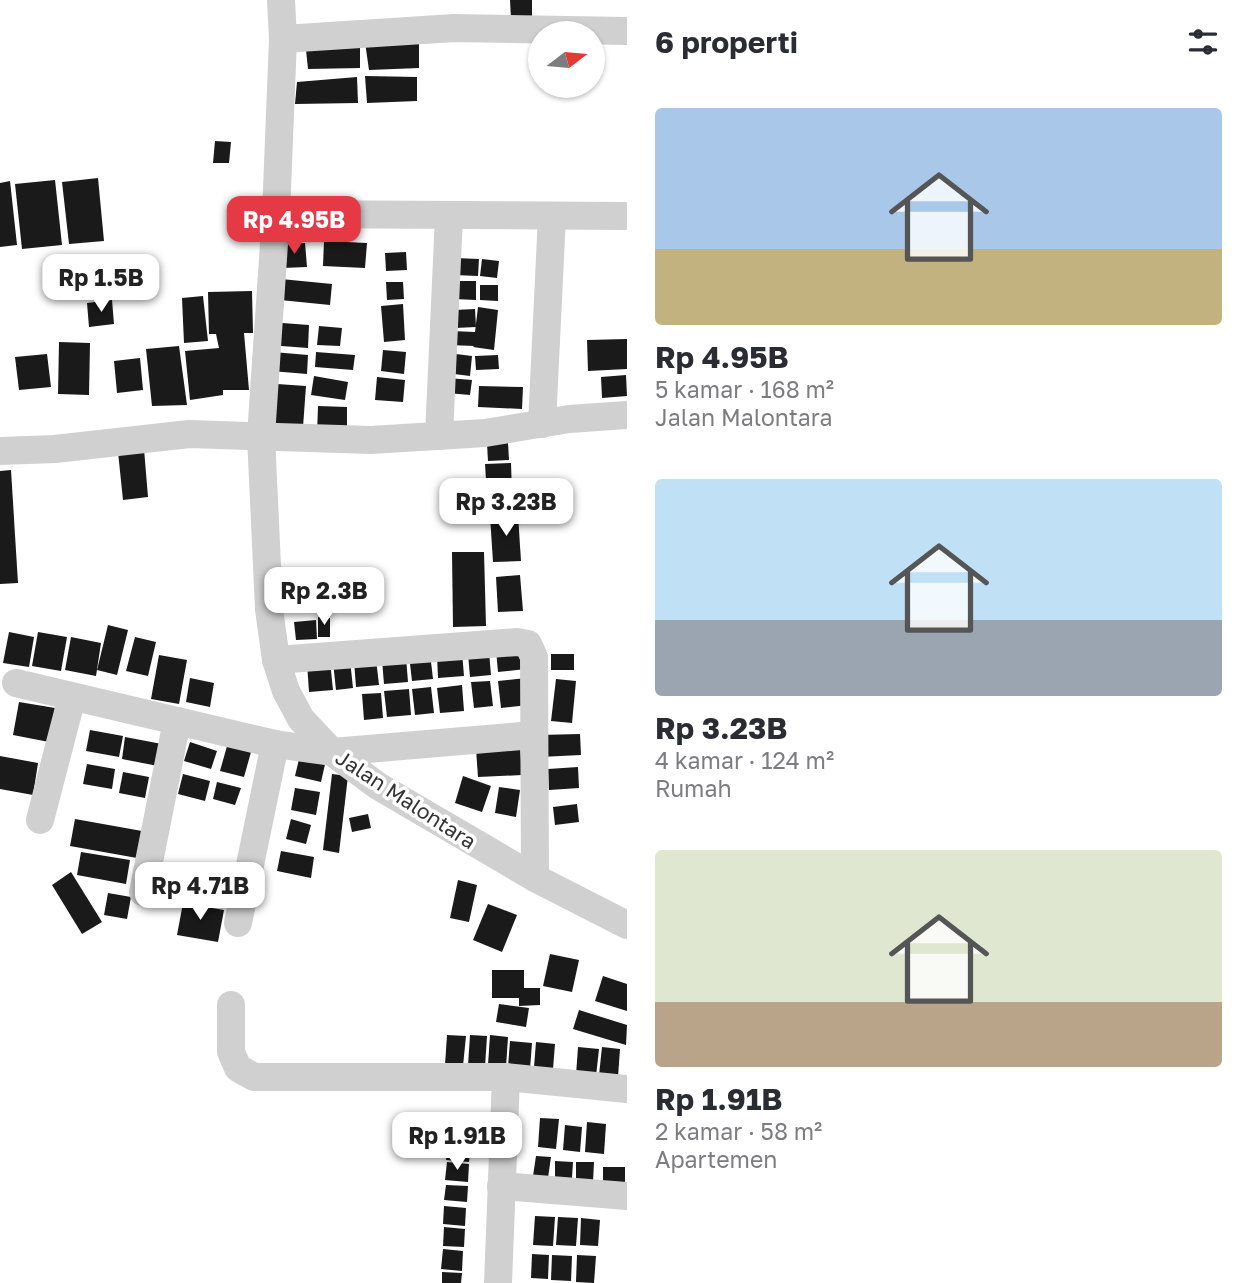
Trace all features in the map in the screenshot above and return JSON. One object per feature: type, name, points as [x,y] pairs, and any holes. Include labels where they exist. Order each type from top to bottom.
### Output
[{"type":"street","name":"Jalan Malontara","points":[[281,0],[283,39],[276,214],[261,436],[269,609],[276,660],[286,691],[301,719],[332,752],[378,786],[535,878],[627,925]]},
{"type":"street","points":[[283,39],[454,28],[627,31]]},
{"type":"street","points":[[276,214],[627,216]]},
{"type":"street","points":[[439,436],[449,216]]},
{"type":"street","points":[[542,424],[552,216]]},
{"type":"street","points":[[0,451],[55,449],[189,434],[371,440],[485,433],[569,419],[627,415]]},
{"type":"street","points":[[276,660],[517,642],[528,644],[534,657],[535,878]]},
{"type":"street","points":[[16,683],[275,744],[332,752],[533,735]]},
{"type":"street","points":[[40,820],[72,697]]},
{"type":"street","points":[[143,892],[177,721]]},
{"type":"street","points":[[238,923],[275,744]]},
{"type":"street","points":[[231,1005],[231,1052],[238,1068],[254,1077],[506,1077],[627,1089]]},
{"type":"street","points":[[498,1283],[506,1077]]},
{"type":"street","points":[[502,1186],[627,1196]]},
{"type":"building","points":[[510,0],[532,0],[532,18],[511,19]]},
{"type":"building","points":[[305,40],[360,40],[360,68],[308,69]]},
{"type":"building","points":[[419,41],[419,68],[369,70],[365,42]]},
{"type":"building","points":[[365,76],[417,77],[417,101],[367,103]]},
{"type":"building","points":[[357,77],[358,103],[295,104],[297,82]]},
{"type":"building","points":[[215,141],[231,142],[229,163],[213,163]]},
{"type":"building","points":[[98,178],[104,241],[69,244],[62,182]]},
{"type":"building","points":[[55,180],[62,245],[22,249],[15,184]]},
{"type":"building","points":[[10,181],[17,245],[0,247],[0,183]]},
{"type":"building","points":[[324,241],[367,243],[365,268],[323,266]]},
{"type":"building","points":[[305,243],[307,267],[282,268],[280,245]]},
{"type":"building","points":[[406,252],[407,270],[386,271],[385,253]]},
{"type":"building","points":[[455,258],[479,259],[478,276],[454,275]]},
{"type":"building","points":[[482,259],[499,261],[497,278],[480,276]]},
{"type":"building","points":[[281,279],[332,284],[330,305],[280,300]]},
{"type":"building","points":[[455,281],[476,281],[476,300],[454,299]]},
{"type":"building","points":[[386,282],[403,282],[404,299],[387,300]]},
{"type":"building","points":[[480,285],[498,285],[498,301],[480,300]]},
{"type":"building","points":[[252,291],[253,333],[244,333],[249,390],[223,390],[223,395],[190,400],[185,351],[219,348],[216,334],[209,334],[208,292]]},
{"type":"building","points":[[203,296],[208,341],[184,343],[182,298]]},
{"type":"building","points":[[112,300],[114,324],[89,327],[87,303]]},
{"type":"building","points":[[403,304],[405,340],[384,342],[381,306]]},
{"type":"building","points":[[478,307],[498,310],[494,350],[450,345],[451,331],[475,332]]},
{"type":"building","points":[[475,309],[476,327],[455,328],[454,310]]},
{"type":"building","points":[[269,322],[309,325],[308,348],[268,345]]},
{"type":"building","points":[[319,326],[342,328],[340,346],[317,345]]},
{"type":"building","points":[[627,339],[627,369],[588,371],[587,340]]},
{"type":"building","points":[[59,342],[90,343],[89,395],[58,394]]},
{"type":"building","points":[[179,346],[187,405],[152,406],[146,349]]},
{"type":"building","points":[[383,350],[406,352],[404,374],[381,371]]},
{"type":"building","points":[[273,352],[308,355],[307,374],[271,371]]},
{"type":"building","points":[[316,352],[355,355],[353,370],[315,367]]},
{"type":"building","points":[[448,353],[472,356],[470,376],[446,373]]},
{"type":"building","points":[[47,354],[51,387],[19,390],[15,357]]},
{"type":"building","points":[[498,355],[499,369],[476,370],[475,356]]},
{"type":"building","points":[[140,358],[143,390],[117,393],[114,361]]},
{"type":"building","points":[[626,375],[627,396],[602,398],[601,377]]},
{"type":"building","points":[[314,376],[348,382],[345,400],[311,395]]},
{"type":"building","points":[[377,377],[405,380],[403,402],[375,400]]},
{"type":"building","points":[[448,378],[472,380],[470,395],[447,393]]},
{"type":"building","points":[[277,384],[306,386],[303,427],[274,425]]},
{"type":"building","points":[[479,386],[523,387],[522,409],[478,407]]},
{"type":"building","points":[[318,406],[347,407],[347,434],[317,434]]},
{"type":"building","points":[[508,443],[509,460],[488,461],[487,444]]},
{"type":"building","points":[[144,449],[148,497],[123,500],[118,452]]},
{"type":"building","points":[[511,463],[512,493],[487,495],[485,464]]},
{"type":"building","points":[[11,470],[18,583],[0,584],[0,471]]},
{"type":"building","points":[[513,497],[514,511],[494,512],[493,499]]},
{"type":"building","points":[[518,515],[521,561],[493,562],[490,516]]},
{"type":"building","points":[[452,552],[484,552],[486,626],[453,627]]},
{"type":"building","points":[[520,575],[523,611],[498,612],[496,577]]},
{"type":"building","points":[[318,617],[330,618],[330,637],[318,637]]},
{"type":"building","points":[[316,620],[317,639],[296,640],[294,622]]},
{"type":"building","points":[[108,625],[128,630],[117,675],[97,670]]},
{"type":"building","points":[[9,632],[34,637],[29,667],[3,663]]},
{"type":"building","points":[[38,632],[67,637],[61,671],[32,666]]},
{"type":"building","points":[[71,637],[101,643],[96,676],[65,670]]},
{"type":"building","points":[[135,637],[156,642],[148,676],[126,671]]},
{"type":"building","points":[[524,647],[526,669],[498,672],[496,650]]},
{"type":"building","points":[[462,652],[464,676],[438,678],[437,655]]},
{"type":"building","points":[[489,652],[491,675],[470,677],[468,654]]},
{"type":"building","points":[[430,653],[433,679],[412,681],[409,655]]},
{"type":"building","points":[[551,654],[574,654],[574,670],[551,670]]},
{"type":"building","points":[[159,655],[187,660],[179,704],[151,699]]},
{"type":"building","points":[[406,657],[408,682],[384,684],[382,660]]},
{"type":"building","points":[[376,659],[379,685],[356,687],[354,661]]},
{"type":"building","points":[[350,660],[353,688],[336,690],[333,662]]},
{"type":"building","points":[[330,661],[333,690],[309,692],[307,663]]},
{"type":"building","points":[[190,678],[214,683],[210,707],[186,702]]},
{"type":"building","points":[[526,678],[528,705],[501,708],[498,681]]},
{"type":"building","points":[[556,679],[576,681],[572,723],[551,721]]},
{"type":"building","points":[[490,681],[493,706],[474,708],[471,682]]},
{"type":"building","points":[[462,685],[464,711],[440,713],[437,688]]},
{"type":"building","points":[[431,687],[434,713],[415,715],[412,689]]},
{"type":"building","points":[[409,689],[411,715],[387,717],[384,691]]},
{"type":"building","points":[[381,693],[383,718],[364,720],[362,694]]},
{"type":"building","points":[[19,702],[55,708],[49,742],[13,735]]},
{"type":"building","points":[[90,730],[123,736],[119,757],[86,751]]},
{"type":"building","points":[[580,734],[581,755],[540,757],[539,735]]},
{"type":"building","points":[[125,737],[162,744],[158,766],[122,759]]},
{"type":"building","points":[[190,742],[217,751],[211,769],[184,761]]},
{"type":"building","points":[[227,746],[251,752],[244,777],[220,771]]},
{"type":"building","points":[[520,746],[522,775],[478,777],[476,749]]},
{"type":"building","points":[[300,755],[326,760],[321,782],[295,776]]},
{"type":"building","points":[[0,756],[38,763],[33,795],[0,789]]},
{"type":"building","points":[[87,764],[115,769],[112,789],[83,784]]},
{"type":"building","points":[[578,767],[579,788],[549,790],[548,769]]},
{"type":"building","points":[[123,772],[149,777],[145,798],[119,793]]},
{"type":"building","points":[[183,774],[210,781],[205,801],[178,794]]},
{"type":"building","points":[[332,774],[348,776],[339,853],[323,850]]},
{"type":"building","points":[[463,776],[491,786],[482,812],[455,803]]},
{"type":"building","points":[[217,782],[241,788],[235,805],[213,799]]},
{"type":"building","points":[[499,787],[520,790],[516,817],[495,813]]},
{"type":"building","points":[[295,788],[320,792],[316,815],[291,810]]},
{"type":"building","points":[[577,804],[579,822],[555,825],[553,807]]},
{"type":"building","points":[[368,814],[371,828],[352,832],[349,818]]},
{"type":"building","points":[[75,819],[142,831],[137,858],[70,846]]},
{"type":"building","points":[[291,819],[311,825],[306,844],[286,839]]},
{"type":"building","points":[[281,851],[314,857],[311,878],[277,871]]},
{"type":"building","points":[[81,852],[130,860],[126,884],[77,875]]},
{"type":"building","points":[[195,863],[223,866],[220,898],[191,895]]},
{"type":"building","points":[[71,872],[102,922],[82,934],[52,885]]},
{"type":"building","points":[[458,880],[477,885],[469,922],[450,918]]},
{"type":"building","points":[[108,893],[131,897],[127,919],[104,915]]},
{"type":"building","points":[[183,903],[224,910],[218,942],[177,935]]},
{"type":"building","points":[[488,904],[517,915],[502,952],[473,940]]},
{"type":"building","points":[[550,954],[579,960],[572,992],[543,986]]},
{"type":"building","points":[[492,970],[524,970],[524,988],[540,988],[540,1005],[519,1006],[519,998],[492,998]]},
{"type":"building","points":[[603,976],[627,984],[627,1011],[595,1001]]},
{"type":"building","points":[[499,1004],[529,1008],[526,1027],[496,1022]]},
{"type":"building","points":[[579,1010],[627,1025],[626,1045],[573,1029]]},
{"type":"building","points":[[447,1035],[466,1036],[463,1066],[445,1065]]},
{"type":"building","points":[[470,1035],[487,1036],[485,1067],[468,1066]]},
{"type":"building","points":[[490,1035],[508,1037],[506,1067],[488,1065]]},
{"type":"building","points":[[510,1041],[532,1043],[530,1069],[508,1067]]},
{"type":"building","points":[[536,1042],[555,1044],[553,1069],[534,1067]]},
{"type":"building","points":[[578,1047],[599,1049],[596,1076],[576,1075]]},
{"type":"building","points":[[602,1047],[620,1049],[618,1077],[599,1075]]},
{"type":"building","points":[[540,1118],[559,1119],[556,1149],[538,1147]]},
{"type":"building","points":[[587,1122],[606,1124],[604,1154],[585,1152]]},
{"type":"building","points":[[565,1125],[582,1127],[580,1152],[563,1150]]},
{"type":"building","points":[[448,1140],[471,1141],[469,1162],[446,1160]]},
{"type":"building","points":[[536,1156],[551,1157],[548,1178],[533,1176]]},
{"type":"building","points":[[555,1161],[573,1162],[572,1178],[555,1178]]},
{"type":"building","points":[[447,1162],[469,1164],[468,1182],[445,1180]]},
{"type":"building","points":[[576,1162],[594,1162],[593,1182],[576,1182]]},
{"type":"building","points":[[603,1167],[625,1167],[625,1190],[603,1190]]},
{"type":"building","points":[[446,1185],[468,1186],[467,1202],[444,1200]]},
{"type":"building","points":[[444,1206],[466,1208],[465,1226],[443,1224]]},
{"type":"building","points":[[535,1216],[555,1217],[553,1246],[533,1245]]},
{"type":"building","points":[[558,1217],[578,1218],[576,1246],[556,1245]]},
{"type":"building","points":[[581,1218],[600,1220],[598,1246],[580,1245]]},
{"type":"building","points":[[444,1227],[465,1229],[464,1247],[443,1246]]},
{"type":"building","points":[[443,1249],[463,1251],[462,1271],[441,1269]]},
{"type":"building","points":[[532,1254],[549,1255],[548,1279],[531,1278]]},
{"type":"building","points":[[552,1255],[572,1256],[571,1281],[551,1280]]},
{"type":"building","points":[[577,1255],[596,1256],[594,1283],[576,1282]]},
{"type":"building","points":[[442,1272],[462,1273],[461,1283],[442,1283]]}]
